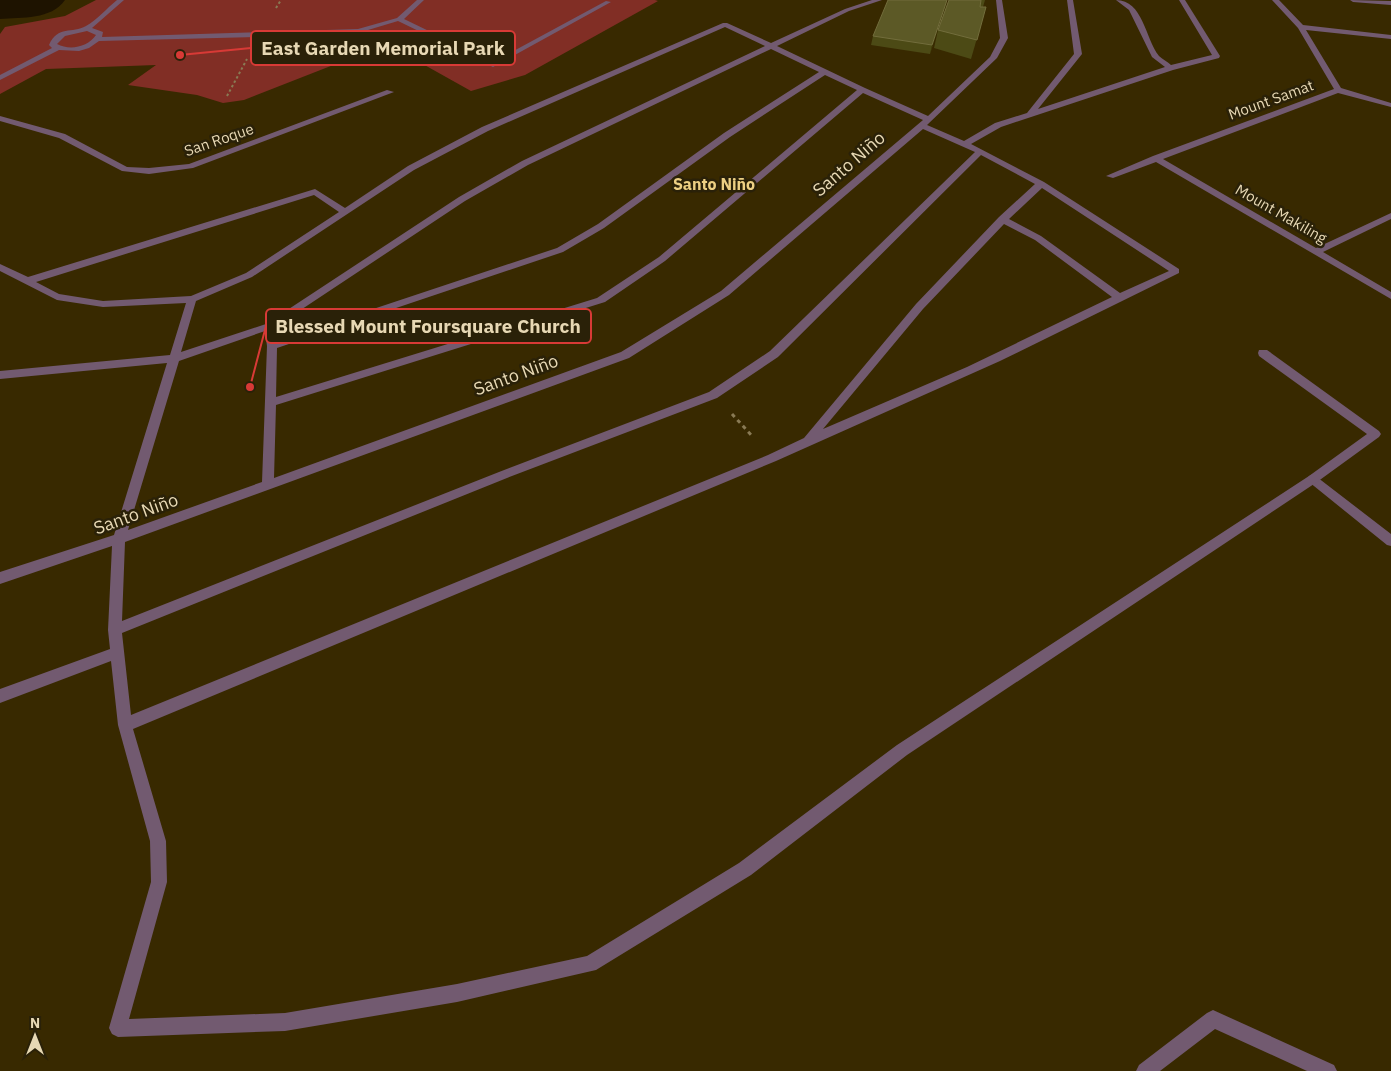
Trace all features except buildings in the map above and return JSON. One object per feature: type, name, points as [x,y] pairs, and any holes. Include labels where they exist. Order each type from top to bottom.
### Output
[{"type":"street","points":[[87,29],[121,0]]},
{"type":"street","points":[[0,78],[57,48],[70,50],[87,46],[98,39],[330,34],[358,31],[398,20],[421,0]]},
{"type":"street","points":[[398,20],[493,65],[608,2],[602,0]]},
{"type":"street","points":[[0,375],[176,358],[270,326],[462,199],[525,163],[847,10],[879,0]]},
{"type":"street","name":"Santo Niño","points":[[0,578],[119,539],[625,355],[725,294],[925,122],[994,58],[1004,38],[999,0]]},
{"type":"street","points":[[1030,114],[1078,54],[1070,0]]},
{"type":"street","points":[[1119,0],[1132,9],[1156,57],[1170,68]]},
{"type":"street","points":[[965,144],[998,125],[1170,68],[1216,56],[1182,0]]},
{"type":"street","name":"Mount Samat","points":[[1110,176],[1338,90],[1301,28],[1275,0]]},
{"type":"street","points":[[1353,0],[1391,2]]},
{"type":"street","points":[[0,267],[57,297],[103,304],[192,299],[249,275],[411,168],[485,129],[725,24],[862,90],[1041,184],[1176,271],[1118,296],[972,370],[808,440],[772,458],[125,725]]},
{"type":"street","points":[[1301,28],[1359,32],[1391,37]]},
{"type":"street","points":[[57,48],[53,45],[54,40],[73,31],[87,29],[96,31],[100,34],[98,39]]},
{"type":"street","points":[[272,346],[560,250],[602,226],[727,135],[824,72]]},
{"type":"street","points":[[270,403],[601,300],[662,259],[862,90]]},
{"type":"street","points":[[1338,90],[1391,104]]},
{"type":"street","name":"San Roque","points":[[0,118],[62,136],[125,169],[149,171],[190,166],[390,92]]},
{"type":"street","points":[[116,630],[503,475],[714,395],[774,354],[980,151]]},
{"type":"street","name":"Mount Makiling","points":[[1156,158],[1391,296]]},
{"type":"street","points":[[808,440],[870,362],[1002,219],[1041,184]]},
{"type":"street","points":[[27,281],[315,192],[345,212]]},
{"type":"street","points":[[1316,251],[1391,216]]},
{"type":"street","points":[[1002,219],[1038,238],[1118,296]]},
{"type":"street","points":[[192,299],[176,358],[119,539],[116,630],[125,725],[158,841],[159,882],[118,1028],[285,1022],[457,993],[590,964],[745,869],[902,750],[1313,480],[1375,434],[1263,353]]},
{"type":"street","points":[[268,484],[272,346],[270,326]]},
{"type":"street","points":[[1313,480],[1391,541]]},
{"type":"street","points":[[0,696],[118,652]]},
{"type":"street","points":[[1145,1071],[1213,1019],[1328,1071]]},
{"type":"path","points":[[714,395],[772,458]]},
{"type":"shaded area","points":[[96,0],[658,1],[525,75],[471,91],[387,44],[244,100],[223,103],[197,95],[128,85],[156,65],[46,69],[0,94],[0,34],[5,27],[65,16]]},
{"type":"waterway","points":[[0,6],[37,3],[44,0]]},
{"type":"place","name":"East Garden Memorial Park","points":[[180,55]]},
{"type":"place","name":"Blessed Mount Foursquare Church","points":[[250,387]]},
{"type":"district","name":"Santo Niño","points":[[714,184]]}]
